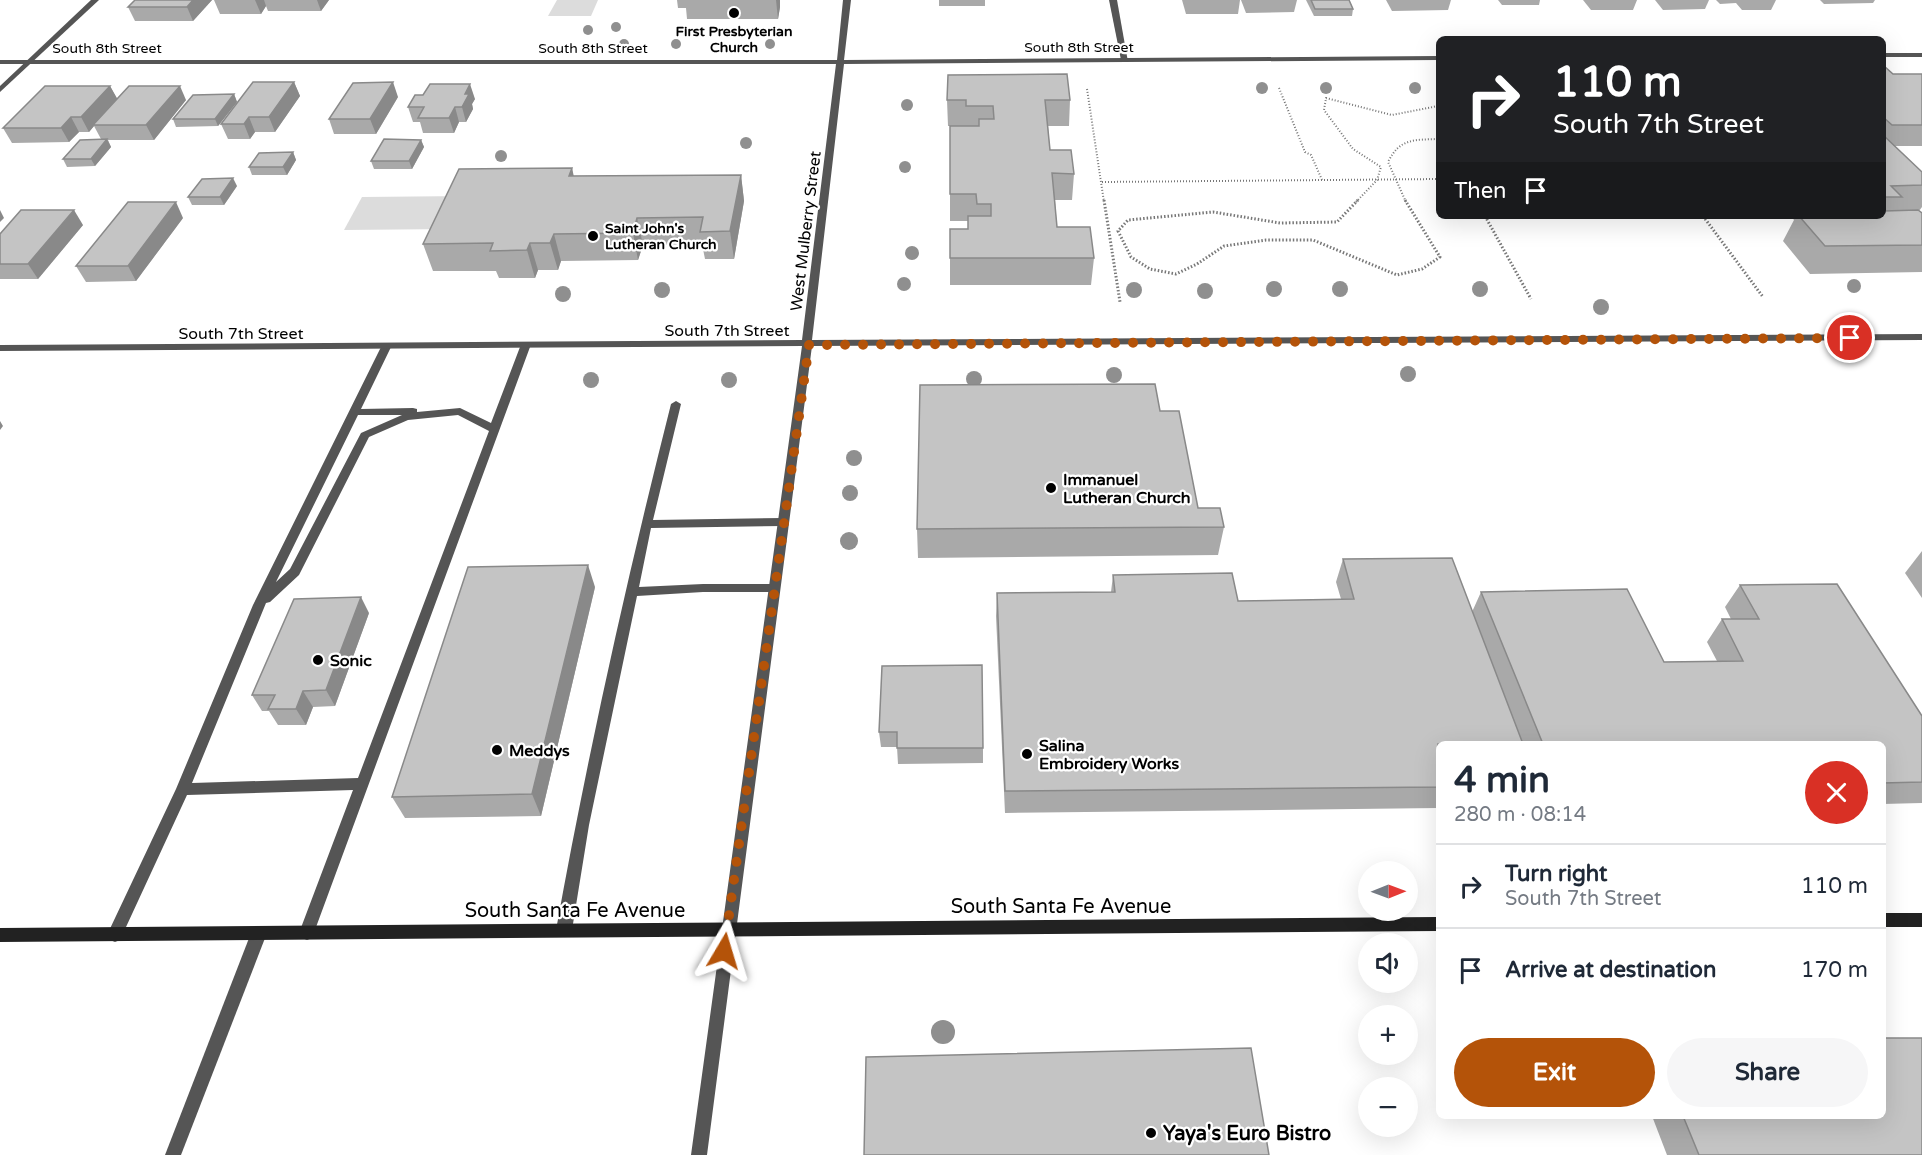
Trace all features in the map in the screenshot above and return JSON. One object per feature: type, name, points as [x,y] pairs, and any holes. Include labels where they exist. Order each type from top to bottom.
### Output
[{"type":"main road","points":[[1886,920],[1922,920]]},
{"type":"main road","name":"South Santa Fe Avenue","points":[[0,935],[1436,924]]},
{"type":"street","points":[[0,90],[95,0]]},
{"type":"street","name":"West Mulberry Street","points":[[699,1155],[727,929],[809,345],[847,0]]},
{"type":"street","points":[[1113,0],[1125,60]]},
{"type":"street","points":[[1886,55],[1922,55]]},
{"type":"street","name":"South 8th Street","points":[[0,62],[841,62],[1436,58]]},
{"type":"street","name":"South 7th Street","points":[[0,348],[525,347],[1922,337]]},
{"type":"street","points":[[115,935],[183,789],[259,606],[386,347]]},
{"type":"street","points":[[307,933],[525,347]]},
{"type":"street","points":[[564,930],[582,825],[646,524],[676,404]]},
{"type":"street","points":[[356,412],[460,411],[494,429]]},
{"type":"street","points":[[259,606],[296,572],[365,435],[406,417],[460,411]]},
{"type":"street","points":[[646,524],[783,522]]},
{"type":"street","points":[[632,592],[703,588],[774,588]]},
{"type":"street","points":[[183,789],[362,784]]},
{"type":"street","points":[[173,1155],[259,933]]},
{"type":"path","points":[[1276,81],[1305,152],[1311,155],[1322,180]]},
{"type":"path","points":[[1086,82],[1120,302]]},
{"type":"path","points":[[1436,106],[1392,115],[1326,98],[1324,110],[1353,148],[1381,167],[1377,180],[1337,222],[1280,223],[1213,212],[1128,220],[1118,231],[1131,257],[1150,269],[1176,274],[1197,264],[1224,246],[1266,240],[1313,240],[1397,275],[1422,269],[1440,257],[1395,180],[1388,162],[1395,149],[1415,140],[1436,139]]},
{"type":"path","points":[[1102,182],[1436,179]]},
{"type":"path","points":[[1487,219],[1531,299]]},
{"type":"path","points":[[1705,219],[1763,297]]},
{"type":"shaded area","points":[[557,0],[598,0],[591,16],[548,16]]},
{"type":"shaded area","points":[[467,196],[452,229],[344,230],[362,197]]},
{"type":"building","points":[[135,0],[193,0],[187,7],[128,7]]},
{"type":"building","points":[[1311,0],[1349,0],[1353,9],[1315,9]]},
{"type":"building","points":[[1886,68],[1893,74],[1922,74],[1922,125],[1892,125],[1886,120]]},
{"type":"building","points":[[1067,74],[1070,100],[1045,100],[1050,150],[1071,150],[1074,174],[1052,173],[1057,227],[1090,227],[1094,258],[950,258],[950,229],[968,229],[968,216],[991,216],[991,204],[977,204],[976,194],[950,194],[950,126],[979,126],[979,119],[994,119],[993,106],[966,106],[966,100],[947,100],[948,75]]},
{"type":"building","points":[[253,82],[294,82],[269,117],[249,117],[244,124],[221,124]]},
{"type":"building","points":[[393,82],[370,119],[329,119],[353,83]]},
{"type":"building","points":[[430,84],[470,84],[465,94],[469,94],[462,107],[455,107],[449,118],[418,118],[424,107],[408,107],[415,95],[423,95]]},
{"type":"building","points":[[45,86],[110,86],[81,117],[71,117],[61,128],[3,128]]},
{"type":"building","points":[[129,86],[180,86],[146,125],[93,125]]},
{"type":"building","points":[[234,94],[215,119],[173,119],[193,95]]},
{"type":"building","points":[[1886,138],[1922,172],[1922,185],[1891,186],[1902,197],[1886,197]]},
{"type":"building","points":[[107,139],[91,159],[63,159],[80,140]]},
{"type":"building","points":[[384,139],[421,140],[409,161],[371,161]]},
{"type":"building","points":[[293,152],[283,167],[249,167],[259,153]]},
{"type":"building","points":[[572,168],[569,176],[741,175],[730,231],[700,232],[703,217],[637,218],[633,233],[554,234],[550,243],[530,243],[527,250],[490,251],[493,243],[423,244],[459,169]]},
{"type":"building","points":[[233,178],[220,197],[188,197],[202,179]]},
{"type":"building","points":[[128,202],[176,202],[128,266],[76,266]]},
{"type":"building","points":[[21,210],[74,210],[28,264],[0,264],[0,234]]},
{"type":"building","points":[[1918,210],[1922,213],[1922,245],[1825,246],[1802,219],[1886,219],[1886,211]]},
{"type":"building","name":"Immanuel Lutheran Church","points":[[1155,384],[1160,411],[1179,411],[1198,508],[1220,508],[1224,527],[917,529],[920,385]]},
{"type":"building","points":[[1452,558],[1522,741],[1436,741],[1436,787],[1005,791],[997,593],[1115,592],[1113,575],[1232,573],[1238,601],[1354,599],[1343,559]]},
{"type":"building","points":[[588,565],[532,794],[392,797],[468,567]]},
{"type":"building","points":[[1837,584],[1922,716],[1922,782],[1886,783],[1886,741],[1542,741],[1481,592],[1627,589],[1664,662],[1743,661],[1722,619],[1759,619],[1740,585]]},
{"type":"building","name":"Sonic","points":[[361,597],[326,690],[303,691],[296,709],[268,709],[275,695],[252,695],[294,599]]},
{"type":"building","points":[[982,665],[983,748],[897,748],[897,732],[879,732],[882,666]]},
{"type":"building","points":[[1886,1038],[1922,1038],[1922,1155],[1699,1155],[1684,1119],[1886,1119]]},
{"type":"building","points":[[1251,1048],[1269,1155],[864,1155],[866,1057]]},
{"type":"place","name":"First Presbyterian Church","points":[[734,13]]},
{"type":"place","name":"Saint John's Lutheran Church","points":[[593,236]]},
{"type":"place","name":"Immanuel Lutheran Church","points":[[1051,488]]},
{"type":"place","name":"Sonic","points":[[318,660]]},
{"type":"place","name":"Meddys","points":[[497,750]]},
{"type":"place","name":"Salina Embroidery Works","points":[[1027,754]]},
{"type":"place","name":"Yaya's Euro Bistro","points":[[1151,1133]]},
{"type":"route","points":[[724,951],[809,345],[1850,338]]}]
